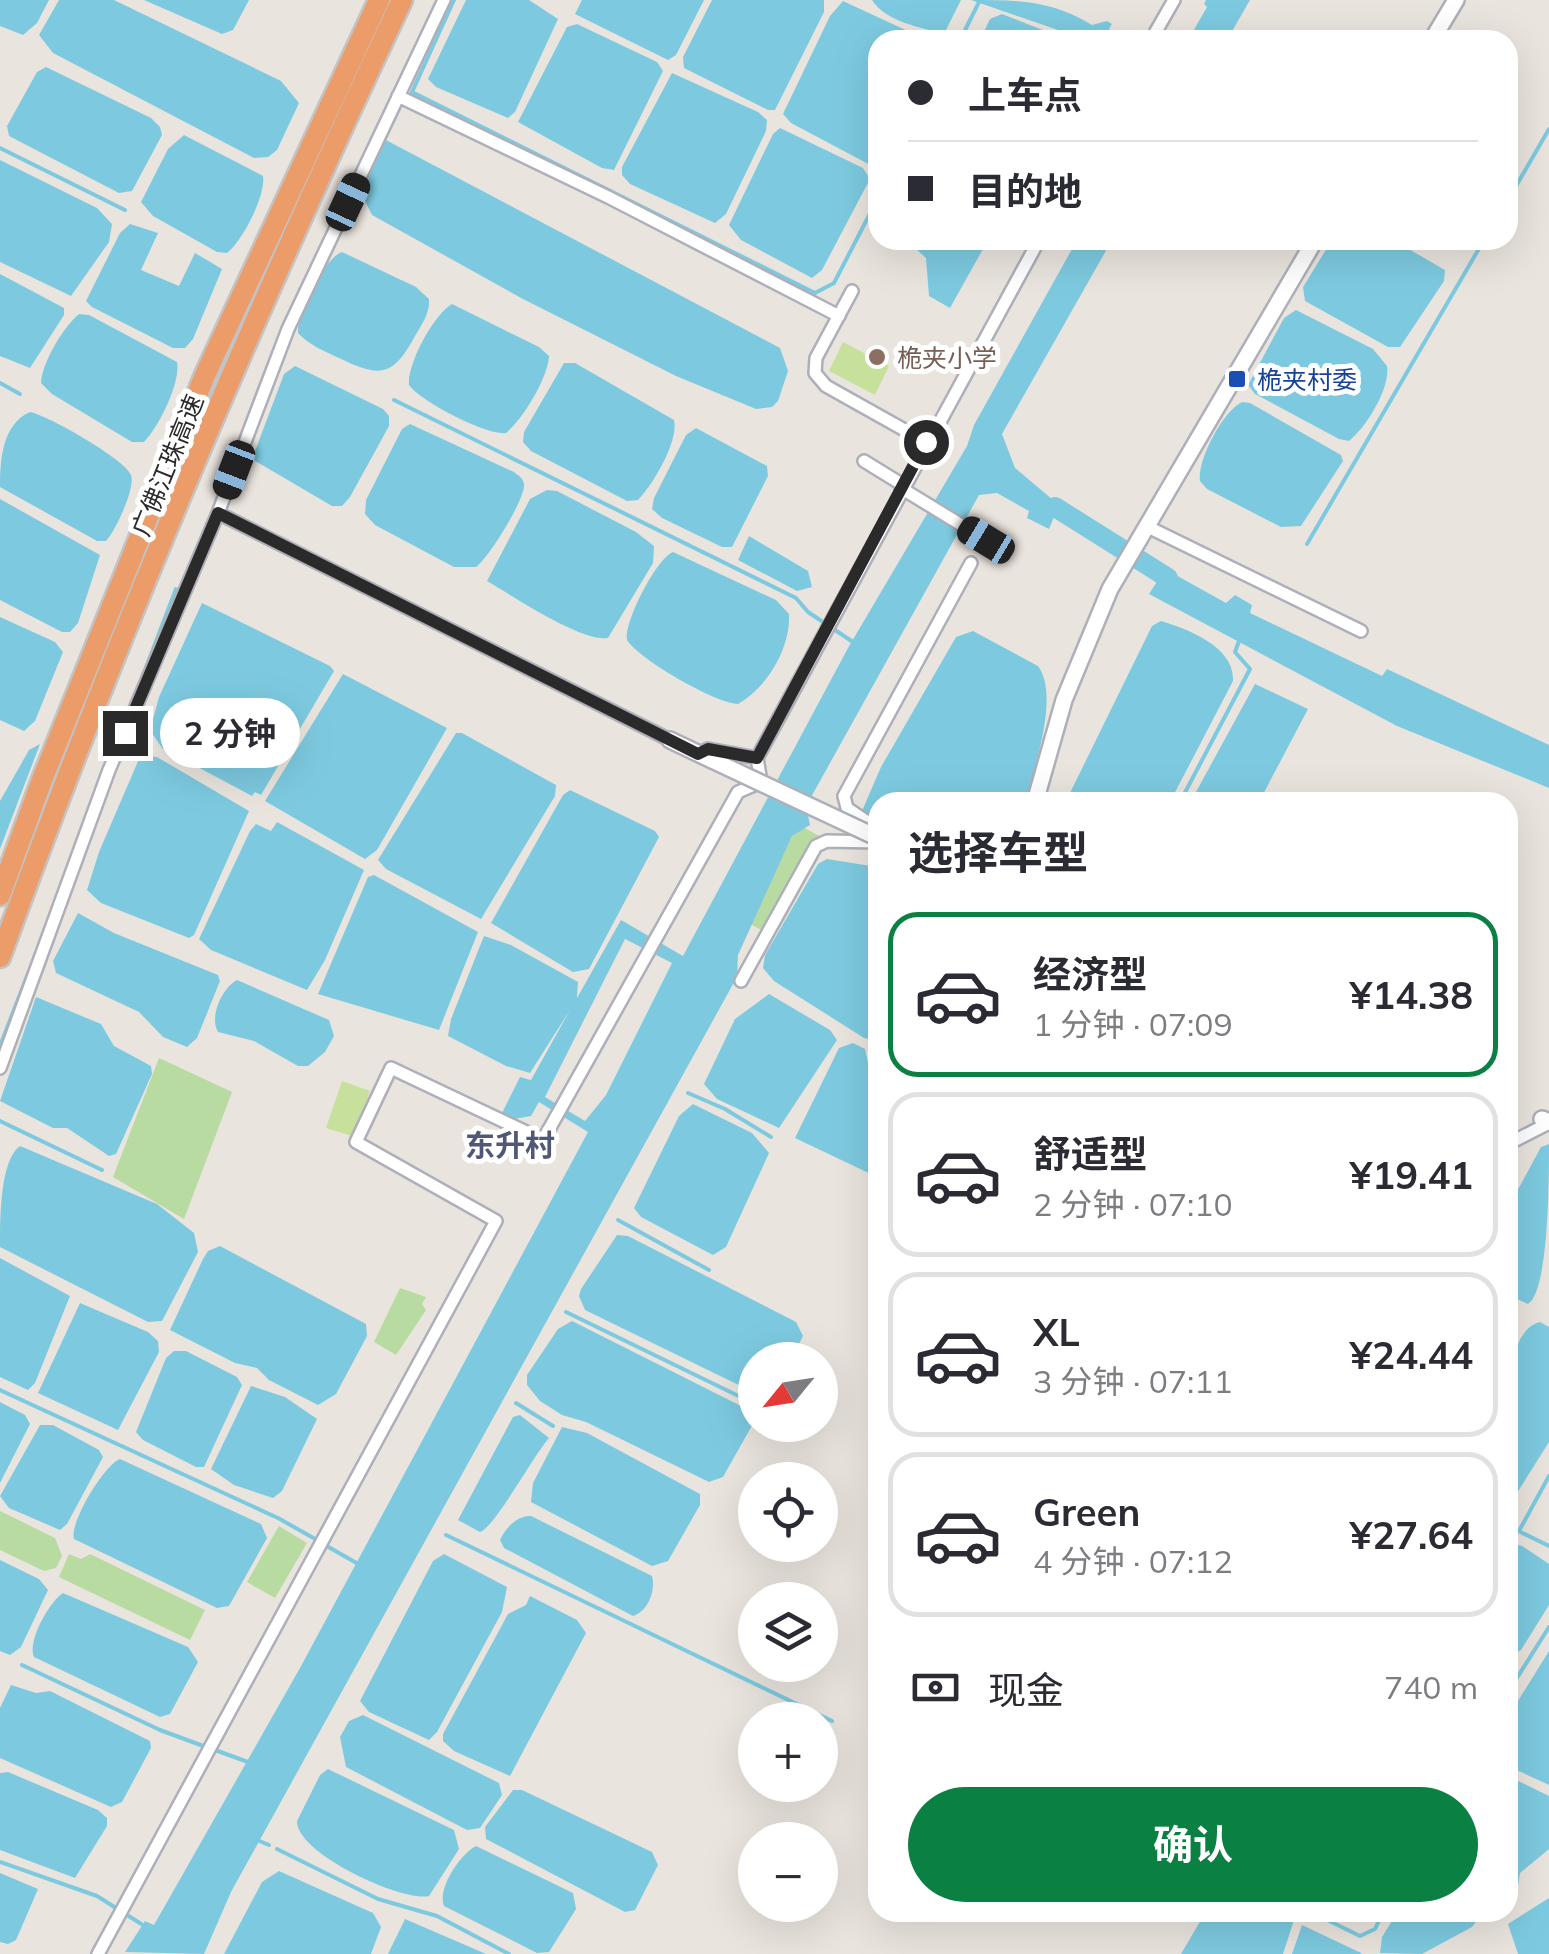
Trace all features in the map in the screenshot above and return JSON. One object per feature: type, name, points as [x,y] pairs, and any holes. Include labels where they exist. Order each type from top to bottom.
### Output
[{"type":"highway","name":"广佛江珠高速","points":[[0,895],[42,780],[205,375],[379,0]]},
{"type":"highway","name":"广佛江珠高速","points":[[0,957],[62,787],[254,319],[402,0]]},
{"type":"street","points":[[0,1068],[110,770],[218,513],[288,329],[444,0]]},
{"type":"street","points":[[1157,30],[1174,0]]},
{"type":"street","points":[[1438,30],[1456,0]]},
{"type":"street","points":[[398,96],[608,197],[839,316]]},
{"type":"street","points":[[98,1954],[496,1221],[356,1142],[390,1068],[542,1140],[738,792],[761,782],[757,758],[1033,250]]},
{"type":"street","points":[[1038,792],[1064,700],[1110,589],[1308,250]]},
{"type":"street","points":[[852,291],[816,358],[815,373],[820,380],[926,442]]},
{"type":"street","points":[[864,461],[986,540]]},
{"type":"street","points":[[218,513],[868,835]]},
{"type":"street","points":[[1146,526],[1361,632]]},
{"type":"street","points":[[868,822],[847,808],[844,796],[970,563]]},
{"type":"street","points":[[705,757],[708,749],[757,758]]},
{"type":"street","points":[[741,981],[816,846],[827,841],[868,839]]},
{"type":"street","points":[[1518,1138],[1547,1121]]},
{"type":"green space","points":[[843,342],[889,366],[875,395],[829,371]]},
{"type":"green space","points":[[803,827],[821,837],[812,843],[763,931],[750,924],[792,836]]},
{"type":"green space","points":[[159,1058],[232,1092],[184,1219],[113,1177]]},
{"type":"green space","points":[[342,1081],[370,1091],[355,1137],[326,1128]]},
{"type":"green space","points":[[400,1288],[426,1297],[422,1304],[426,1310],[396,1355],[374,1342]]},
{"type":"green space","points":[[0,1511],[55,1538],[62,1556],[56,1568],[44,1571],[0,1550]]},
{"type":"green space","points":[[279,1526],[307,1543],[275,1598],[247,1582]]},
{"type":"green space","points":[[69,1554],[81,1559],[90,1554],[205,1610],[190,1640],[59,1577]]},
{"type":"water","points":[[0,0],[49,0],[37,23],[23,35],[0,26]]},
{"type":"water","points":[[59,0],[114,0],[281,81],[299,103],[277,150],[268,157],[254,158],[53,53],[39,35]]},
{"type":"water","points":[[144,0],[249,0],[233,30],[222,34]]},
{"type":"water","points":[[466,0],[529,0],[558,19],[515,112],[508,118],[436,87],[428,79]]},
{"type":"water","points":[[582,0],[704,0],[676,55],[668,60],[575,14]]},
{"type":"water","points":[[712,0],[824,0],[824,12],[775,110],[684,68],[683,57]]},
{"type":"water","points":[[872,0],[961,0],[946,30],[914,26]]},
{"type":"water","points":[[971,0],[1033,3],[1092,25],[1107,21],[1112,24],[1111,30],[1058,30]]},
{"type":"water","points":[[1206,0],[1250,0],[1233,30],[1194,30],[1207,7]]},
{"type":"water","points":[[843,1],[905,30],[868,30],[868,164],[791,123],[783,114],[830,16]]},
{"type":"water","points":[[1002,14],[1043,30],[985,30],[990,19]]},
{"type":"water","points":[[577,24],[657,62],[663,71],[614,170],[602,168],[518,122],[567,27]]},
{"type":"water","points":[[46,67],[151,118],[160,127],[162,135],[132,191],[119,193],[9,136],[7,126],[37,72]]},
{"type":"water","points":[[672,73],[758,112],[767,120],[766,131],[726,214],[715,223],[630,184],[622,175],[622,167]]},
{"type":"water","points":[[780,128],[863,168],[868,176],[868,183],[822,270],[812,278],[741,240],[729,225],[773,134]]},
{"type":"water","points":[[184,135],[263,176],[252,217],[227,253],[217,252],[153,216],[141,202],[168,149]]},
{"type":"water","points":[[384,139],[780,348],[788,371],[778,401],[772,407],[756,409],[676,376],[523,299],[372,215],[362,195]]},
{"type":"water","points":[[0,160],[97,208],[112,224],[109,242],[71,296],[0,262]]},
{"type":"water","points":[[130,224],[158,233],[141,270],[179,286],[195,253],[222,269],[193,339],[185,348],[173,348],[86,301],[120,233]]},
{"type":"water","points":[[917,250],[982,250],[950,308],[929,296],[926,258]]},
{"type":"water","points":[[1071,250],[1106,250],[1002,434],[1015,468],[1059,505],[1049,529],[1027,518],[1029,511],[997,493],[979,495],[810,799],[810,825],[792,836],[738,955],[737,977],[231,1892],[204,1954],[125,1952],[145,1921],[154,1925],[300,1668],[588,1132],[539,1102],[531,1116],[514,1119],[502,1113],[520,1077],[531,1080],[570,1010],[530,1073],[506,1066],[448,1036],[484,936],[511,945],[578,982],[577,998],[621,920],[683,956],[848,648],[967,446],[974,425]],"holes":[[[625,939],[672,963],[606,1095],[585,1121],[545,1097]]]},
{"type":"water","points":[[1326,250],[1410,250],[1445,270],[1444,281],[1400,347],[1388,347],[1305,301],[1303,287]]},
{"type":"water","points":[[342,252],[416,287],[429,299],[425,318],[407,350],[384,370],[353,364],[298,333],[312,288],[327,265]]},
{"type":"water","points":[[0,274],[64,308],[64,315],[30,368],[0,356]]},
{"type":"water","points":[[452,304],[539,347],[549,356],[534,398],[506,433],[484,429],[454,416],[409,385],[412,365],[423,340]]},
{"type":"water","points":[[1296,310],[1373,349],[1387,366],[1376,407],[1349,441],[1255,394],[1248,385],[1284,318]]},
{"type":"water","points":[[79,314],[89,315],[177,362],[176,381],[168,404],[144,442],[132,442],[52,394],[41,383],[54,346]]},
{"type":"water","points":[[564,363],[575,363],[674,420],[669,451],[638,500],[627,501],[531,451],[523,442],[524,432]]},
{"type":"water","points":[[295,366],[383,409],[389,416],[389,426],[342,506],[332,506],[252,459],[284,374]]},
{"type":"water","points":[[1242,402],[1341,455],[1343,461],[1301,526],[1281,527],[1207,489],[1200,481],[1213,437],[1227,415]]},
{"type":"water","points":[[30,412],[85,439],[131,475],[124,509],[106,541],[97,541],[0,487],[8,434]]},
{"type":"water","points":[[410,424],[514,472],[523,480],[523,491],[513,514],[476,567],[454,567],[375,525],[365,514],[366,500],[402,429]]},
{"type":"water","points":[[696,428],[767,466],[768,476],[732,547],[722,547],[662,518],[652,509],[686,435]]},
{"type":"water","points":[[547,490],[557,491],[636,532],[654,546],[653,563],[608,638],[565,626],[487,581],[530,499]]},
{"type":"water","points":[[0,499],[100,555],[78,623],[70,632],[62,632],[0,600]]},
{"type":"water","points":[[749,536],[808,571],[812,587],[797,591],[738,560]]},
{"type":"water","points":[[673,552],[776,600],[789,614],[786,640],[775,665],[758,688],[738,704],[679,679],[627,640],[642,592],[658,566]]},
{"type":"water","points":[[1165,569],[1226,603],[1235,595],[1252,605],[1250,613],[1382,676],[1387,669],[1549,745],[1549,788],[1397,726],[1149,594]]},
{"type":"water","points":[[202,603],[334,671],[261,795],[255,792],[252,796],[162,748],[150,730],[159,697]]},
{"type":"water","points":[[0,617],[55,642],[63,652],[35,721],[24,731],[0,720]]},
{"type":"water","points":[[1161,621],[1208,641],[1226,658],[1233,681],[1175,792],[1070,792],[1152,626]]},
{"type":"water","points":[[973,631],[1038,666],[1047,695],[1046,713],[1028,792],[870,792],[881,767],[956,637]]},
{"type":"water","points":[[343,674],[447,728],[377,850],[365,859],[265,801]]},
{"type":"water","points":[[1255,684],[1308,709],[1264,792],[1196,792]]},
{"type":"water","points":[[456,733],[556,785],[555,796],[481,919],[386,869],[378,860]]},
{"type":"water","points":[[40,744],[0,849],[0,801],[29,750]]},
{"type":"water","points":[[144,755],[157,757],[249,811],[194,935],[189,938],[101,903],[87,890],[99,852]]},
{"type":"water","points":[[570,790],[655,831],[659,837],[589,969],[573,972],[491,923],[563,795]]},
{"type":"water","points":[[277,822],[364,870],[325,960],[307,990],[211,950],[199,939],[250,831],[256,824],[271,831]]},
{"type":"water","points":[[827,859],[868,866],[868,1039],[774,981],[763,968],[765,955],[818,864]]},
{"type":"water","points":[[374,875],[478,932],[439,1030],[318,994],[368,877]]},
{"type":"water","points":[[78,913],[114,933],[218,975],[220,981],[197,1038],[187,1047],[163,1037],[139,1012],[56,973],[53,961]]},
{"type":"water","points":[[237,980],[329,1020],[334,1036],[325,1052],[308,1066],[298,1066],[254,1041],[218,1032],[218,1003]]},
{"type":"water","points":[[769,994],[830,1030],[837,1040],[779,1128],[717,1099],[704,1084],[735,1019]]},
{"type":"water","points":[[36,997],[101,1024],[114,1046],[151,1066],[152,1074],[116,1154],[109,1156],[67,1128],[53,1128],[0,1101]]},
{"type":"water","points":[[853,1043],[865,1049],[868,1173],[795,1138],[839,1048]]},
{"type":"water","points":[[693,1104],[752,1133],[769,1153],[726,1247],[713,1255],[641,1217],[634,1208],[679,1116]]},
{"type":"water","points":[[1549,1144],[1544,1257],[1535,1295],[1528,1304],[1518,1300],[1518,1190],[1541,1147]]},
{"type":"water","points":[[20,1146],[157,1204],[194,1233],[198,1252],[162,1321],[148,1322],[0,1247],[5,1176],[13,1153]]},
{"type":"water","points":[[617,1235],[628,1236],[796,1322],[803,1336],[800,1342],[738,1342],[738,1385],[585,1310],[579,1296]]},
{"type":"water","points":[[220,1246],[366,1324],[367,1336],[336,1394],[318,1405],[269,1380],[257,1368],[235,1363],[170,1330],[203,1259],[208,1251]]},
{"type":"water","points":[[0,1258],[70,1296],[35,1383],[28,1390],[0,1377]]},
{"type":"water","points":[[80,1303],[148,1332],[158,1341],[159,1352],[118,1430],[38,1393]]},
{"type":"water","points":[[572,1321],[738,1404],[738,1442],[743,1442],[723,1477],[709,1482],[586,1422],[562,1415],[540,1401],[527,1385],[527,1375],[558,1329]]},
{"type":"water","points":[[1540,1322],[1549,1327],[1549,1442],[1518,1491],[1518,1345],[1526,1331]]},
{"type":"water","points":[[174,1351],[186,1351],[237,1377],[242,1385],[204,1467],[196,1467],[143,1440],[136,1432],[166,1358]]},
{"type":"water","points":[[251,1386],[285,1397],[317,1419],[282,1491],[273,1498],[234,1485],[211,1469]]},
{"type":"water","points":[[0,1402],[25,1415],[30,1424],[0,1483]]},
{"type":"water","points":[[520,1415],[549,1438],[495,1518],[480,1532],[458,1520],[513,1417]]},
{"type":"water","points":[[40,1425],[53,1425],[99,1450],[103,1457],[60,1530],[9,1508],[0,1496]]},
{"type":"water","points":[[562,1427],[587,1433],[700,1494],[700,1505],[668,1561],[652,1566],[531,1502],[533,1483]]},
{"type":"water","points":[[120,1459],[261,1524],[267,1538],[229,1606],[217,1608],[74,1539],[89,1495]]},
{"type":"water","points":[[531,1516],[652,1576],[652,1594],[643,1610],[633,1616],[504,1548],[500,1540],[509,1527]]},
{"type":"water","points":[[1518,1545],[1549,1564],[1549,1605],[1518,1652]]},
{"type":"water","points":[[444,1554],[507,1587],[502,1612],[429,1740],[369,1712],[360,1701],[433,1561]]},
{"type":"water","points":[[0,1560],[39,1579],[48,1590],[21,1647],[10,1655],[0,1651]]},
{"type":"water","points":[[63,1593],[188,1647],[198,1662],[170,1714],[160,1717],[34,1657],[34,1642],[41,1623]]},
{"type":"water","points":[[530,1596],[577,1620],[586,1633],[510,1776],[454,1751],[443,1741],[443,1734],[508,1614],[526,1605]]},
{"type":"water","points":[[1549,1651],[1549,1785],[1518,1771],[1518,1701]]},
{"type":"water","points":[[11,1685],[36,1693],[50,1691],[150,1741],[151,1748],[122,1802],[111,1807],[0,1758],[0,1708]]},
{"type":"water","points":[[363,1715],[499,1783],[502,1795],[480,1828],[467,1830],[346,1767],[340,1737],[349,1721]]},
{"type":"water","points":[[328,1769],[454,1830],[459,1849],[429,1896],[396,1891],[352,1873],[313,1847],[301,1834],[297,1821],[320,1775]]},
{"type":"water","points":[[8,1772],[98,1810],[107,1818],[107,1826],[75,1878],[0,1850],[0,1773]]},
{"type":"water","points":[[1518,1781],[1549,1796],[1549,1849],[1520,1873],[1518,1886]]},
{"type":"water","points":[[513,1790],[522,1790],[652,1852],[658,1865],[635,1910],[625,1912],[486,1839],[485,1827]]},
{"type":"water","points":[[476,1846],[573,1893],[576,1909],[549,1952],[537,1953],[444,1906],[444,1891],[451,1873]]},
{"type":"water","points":[[279,1871],[373,1913],[381,1927],[371,1954],[224,1954],[262,1882]]},
{"type":"water","points":[[0,1873],[38,1889],[16,1940],[8,1944],[0,1942]]},
{"type":"water","points":[[1549,1898],[1549,1954],[1518,1954],[1508,1924],[1518,1922],[1518,1918]]},
{"type":"water","points":[[405,1919],[486,1954],[388,1954]]},
{"type":"water","points":[[1200,1922],[1293,1922],[1283,1954],[1181,1954]]},
{"type":"water","points":[[1391,1922],[1476,1922],[1422,1954],[1380,1953],[1382,1937]]},
{"type":"water","points":[[1302,1925],[1361,1953],[1362,1954],[1292,1954]]},
{"type":"waterway","points":[[454,0],[412,92],[815,293],[834,283],[868,217]]},
{"type":"waterway","points":[[965,30],[980,0]]},
{"type":"waterway","points":[[1518,183],[1549,129]]},
{"type":"waterway","points":[[0,148],[125,210]]},
{"type":"waterway","points":[[1307,544],[1478,250]]},
{"type":"waterway","points":[[0,383],[20,394]]},
{"type":"waterway","points":[[394,400],[796,598],[808,612],[853,642]]},
{"type":"waterway","points":[[1055,507],[1168,578]]},
{"type":"waterway","points":[[142,678],[176,589]]},
{"type":"waterway","points":[[1185,792],[1250,669],[1235,652],[1239,641]]},
{"type":"waterway","points":[[0,1046],[38,948]]},
{"type":"waterway","points":[[688,1093],[725,1109],[771,1137]]},
{"type":"waterway","points":[[0,1121],[102,1170]]},
{"type":"waterway","points":[[618,1220],[709,1270]]},
{"type":"waterway","points":[[566,1312],[738,1396]]},
{"type":"waterway","points":[[0,1390],[278,1518],[317,1540]]},
{"type":"waterway","points":[[516,1403],[553,1426]]},
{"type":"waterway","points":[[1519,1531],[1549,1476]]},
{"type":"waterway","points":[[1518,1531],[1549,1546]]},
{"type":"waterway","points":[[446,1535],[793,1702]]},
{"type":"waterway","points":[[325,1545],[360,1565]]},
{"type":"waterway","points":[[1518,1676],[1549,1627]]},
{"type":"waterway","points":[[22,1665],[160,1730],[206,1747]]},
{"type":"waterway","points":[[215,1750],[248,1762]]},
{"type":"waterway","points":[[257,1840],[269,1845]]},
{"type":"waterway","points":[[277,1849],[378,1899],[437,1916],[509,1954]]},
{"type":"waterway","points":[[0,1862],[97,1896],[146,1927]]},
{"type":"waterway","points":[[1331,1922],[1360,1936],[1375,1929],[1378,1922]]},
{"type":"place","name":"桅夹小学","points":[[877,357]]},
{"type":"place","name":"桅夹村委","points":[[1237,379]]},
{"type":"district","name":"东升村","points":[[510,1145]]},
{"type":"route","points":[[125,733],[218,513],[698,754],[708,749],[757,758],[926,442]]}]
